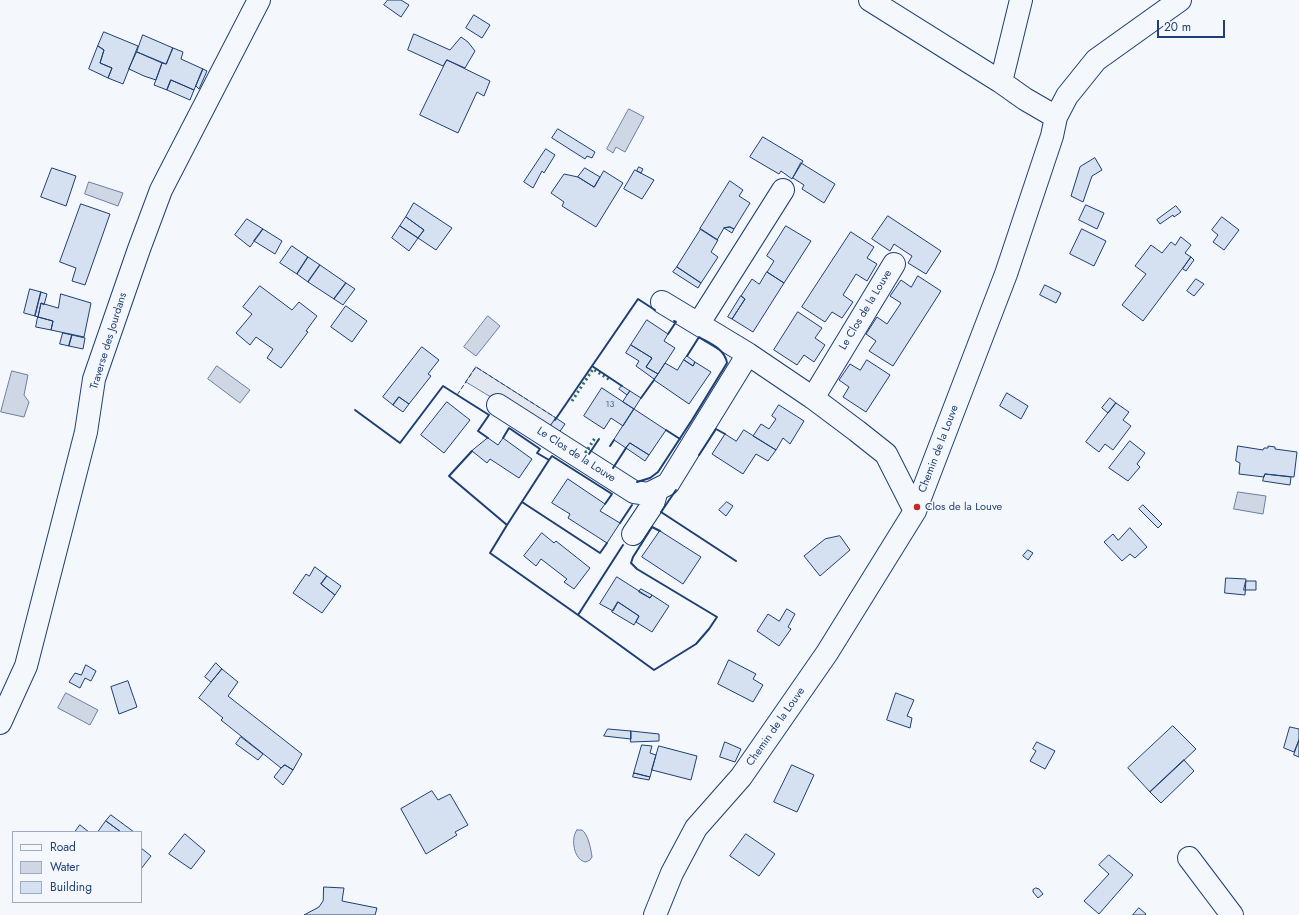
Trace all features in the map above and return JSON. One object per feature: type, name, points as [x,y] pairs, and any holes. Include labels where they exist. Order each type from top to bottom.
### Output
[{"type":"street","name":"Traverse des Jourdans","points":[[0,723],[26,666],[86,432],[94,379],[139,249],[161,190],[258,0]]},
{"type":"street","points":[[870,0],[1001,82],[1025,99],[1056,116]]},
{"type":"street","points":[[1001,82],[1020,0]]},
{"type":"street","name":"Chemin de la Louve","points":[[655,915],[672,873],[696,828],[741,777],[827,653],[915,511],[1006,274],[1052,136],[1056,116],[1067,96],[1096,60],[1180,0]]},
{"type":"street","points":[[699,323],[783,190]]},
{"type":"street","name":"Le Clos de la Louve","points":[[813,398],[894,264]]},
{"type":"street","points":[[662,302],[748,354],[813,398],[886,454],[915,511]]},
{"type":"street","points":[[633,534],[653,504],[657,490],[668,484],[748,354]]},
{"type":"street","name":"Le Clos de la Louve","points":[[498,405],[634,492],[648,494],[657,490]]},
{"type":"street","points":[[1189,858],[1232,915]]},
{"type":"shaded area","points":[[476,367],[556,418],[547,431],[466,382]]},
{"type":"water","points":[[629,109],[644,117],[625,152],[616,147],[613,153],[607,149]]},
{"type":"water","points":[[89,182],[123,193],[118,206],[85,194]]},
{"type":"water","points":[[488,316],[500,326],[476,356],[464,347]]},
{"type":"water","points":[[217,366],[250,390],[240,403],[208,379]]},
{"type":"water","points":[[12,371],[28,375],[24,395],[29,402],[24,417],[1,412]]},
{"type":"water","points":[[1238,492],[1266,496],[1263,514],[1234,509]]},
{"type":"water","points":[[66,693],[98,710],[90,725],[58,708]]},
{"type":"water","points":[[577,830],[582,830],[584,832],[589,842],[592,857],[586,862],[579,858],[574,849],[574,838]]},
{"type":"building","points":[[388,0],[401,0],[409,5],[401,17],[384,5]]},
{"type":"building","points":[[474,15],[490,25],[482,38],[466,28]]},
{"type":"building","points":[[104,32],[138,46],[123,84],[108,78],[112,68],[100,63],[104,50],[98,46]]},
{"type":"building","points":[[414,34],[450,50],[461,37],[468,42],[475,51],[465,68],[447,60],[443,66],[408,50]]},
{"type":"building","points":[[143,35],[173,48],[166,64],[137,52]]},
{"type":"building","points":[[98,46],[104,50],[100,63],[112,68],[108,78],[89,69]]},
{"type":"building","points":[[173,48],[183,52],[181,59],[203,69],[194,90],[171,80],[167,90],[154,85],[162,63],[166,64]]},
{"type":"building","points":[[137,52],[162,63],[156,80],[129,69]]},
{"type":"building","points":[[447,60],[490,81],[484,96],[477,92],[458,133],[420,115]]},
{"type":"building","points":[[203,69],[207,71],[199,89],[196,86]]},
{"type":"building","points":[[171,80],[194,90],[190,100],[167,90]]},
{"type":"building","points":[[558,129],[595,152],[592,158],[587,156],[585,159],[552,138]]},
{"type":"building","points":[[763,137],[803,161],[792,179],[781,171],[779,174],[750,157]]},
{"type":"building","points":[[546,149],[555,155],[544,173],[542,171],[533,188],[524,182]]},
{"type":"building","points":[[1095,158],[1102,170],[1092,176],[1083,202],[1071,196],[1080,167]]},
{"type":"building","points":[[801,163],[835,184],[824,203],[802,189],[804,185],[793,178]]},
{"type":"building","points":[[639,167],[643,169],[641,173],[637,171]]},
{"type":"building","points":[[52,168],[76,176],[66,206],[41,197]]},
{"type":"building","points":[[585,168],[600,177],[594,187],[578,177]]},
{"type":"building","points":[[635,170],[654,180],[642,199],[624,189]]},
{"type":"building","points":[[604,171],[623,183],[596,227],[562,206],[564,202],[551,193],[564,174],[578,177],[594,187]]},
{"type":"building","points":[[730,181],[743,190],[739,196],[750,203],[734,229],[730,227],[724,228],[717,240],[700,229]]},
{"type":"building","points":[[414,203],[452,228],[436,250],[418,238],[424,230],[406,217]]},
{"type":"building","points":[[81,204],[110,214],[85,285],[72,281],[76,268],[60,262]]},
{"type":"building","points":[[1086,205],[1104,213],[1097,229],[1079,220]]},
{"type":"building","points":[[1176,206],[1181,212],[1174,217],[1173,215],[1160,224],[1157,220]]},
{"type":"building","points":[[888,216],[941,251],[926,274],[908,263],[912,256],[894,244],[890,251],[872,239]]},
{"type":"building","points":[[406,217],[424,230],[418,238],[400,226]]},
{"type":"building","points":[[1222,217],[1239,230],[1224,250],[1213,242],[1218,235],[1212,230]]},
{"type":"building","points":[[247,219],[263,229],[250,247],[235,235]]},
{"type":"building","points":[[400,226],[418,238],[409,251],[392,238]]},
{"type":"building","points":[[786,226],[811,241],[784,283],[767,272],[774,261],[767,256]]},
{"type":"building","points":[[730,227],[734,229],[732,233],[724,228]]},
{"type":"building","points":[[263,229],[282,241],[275,254],[254,241]]},
{"type":"building","points":[[701,229],[718,240],[711,252],[718,257],[701,283],[677,267]]},
{"type":"building","points":[[1082,229],[1106,241],[1094,266],[1070,254]]},
{"type":"building","points":[[851,232],[874,247],[867,258],[877,264],[867,281],[856,274],[843,295],[853,302],[842,318],[832,312],[825,322],[802,307]]},
{"type":"building","points":[[1181,237],[1191,245],[1185,253],[1191,257],[1143,321],[1122,305],[1146,274],[1135,266],[1151,245],[1162,253],[1171,242],[1175,245]]},
{"type":"building","points":[[292,246],[308,257],[297,274],[280,263]]},
{"type":"building","points":[[308,257],[320,265],[308,282],[297,274]]},
{"type":"building","points":[[1191,257],[1194,260],[1186,271],[1183,269]]},
{"type":"building","points":[[320,265],[346,283],[334,299],[308,282]]},
{"type":"building","points":[[677,267],[701,283],[698,288],[673,272]]},
{"type":"building","points":[[767,272],[784,283],[753,332],[732,319],[745,299],[741,296],[752,279],[759,284]]},
{"type":"building","points":[[918,276],[941,291],[893,366],[869,351],[876,341],[866,334],[877,317],[887,324],[901,303],[890,296],[901,280],[911,287]]},
{"type":"building","points":[[1196,279],[1204,284],[1194,296],[1187,291]]},
{"type":"building","points":[[346,283],[355,289],[343,305],[334,299]]},
{"type":"building","points":[[1045,285],[1061,293],[1056,303],[1040,295]]},
{"type":"building","points":[[260,286],[292,310],[299,302],[317,316],[306,331],[308,332],[281,368],[267,358],[273,349],[256,337],[250,345],[236,333],[252,314],[243,307]]},
{"type":"building","points":[[30,289],[41,292],[35,316],[24,313]]},
{"type":"building","points":[[41,292],[47,294],[44,305],[41,303],[38,317],[35,316]]},
{"type":"building","points":[[61,294],[91,303],[84,337],[51,330],[53,321],[38,317],[41,303],[58,308]]},
{"type":"building","points":[[741,296],[745,299],[732,319],[728,317]]},
{"type":"building","points":[[346,306],[367,321],[352,342],[331,327]]},
{"type":"building","points":[[798,312],[822,328],[815,338],[825,345],[814,362],[804,355],[797,365],[774,350]]},
{"type":"building","points":[[38,317],[53,321],[51,330],[36,327]]},
{"type":"building","points":[[647,320],[668,334],[664,341],[675,348],[658,374],[646,367],[652,358],[631,345]]},
{"type":"building","points":[[63,333],[72,335],[69,346],[60,344]]},
{"type":"building","points":[[72,335],[85,338],[83,349],[69,346]]},
{"type":"building","points":[[631,345],[652,358],[646,367],[658,374],[654,379],[636,366],[639,361],[626,353]]},
{"type":"building","points":[[422,347],[439,360],[428,374],[431,376],[409,404],[399,397],[393,405],[383,397]]},
{"type":"building","points":[[687,356],[695,362],[693,366],[684,360]]},
{"type":"building","points":[[684,360],[693,366],[695,362],[711,372],[689,404],[654,380],[665,363],[677,370]]},
{"type":"building","points":[[867,360],[890,375],[866,412],[843,397],[849,387],[839,380],[850,364],[860,370]]},
{"type":"building","points":[[622,386],[630,391],[627,395],[619,389]]},
{"type":"building","points":[[602,388],[634,409],[623,426],[611,418],[604,429],[584,416]]},
{"type":"building","points":[[630,391],[641,398],[634,409],[623,402]]},
{"type":"building","points":[[1007,393],[1028,406],[1021,419],[1000,406]]},
{"type":"building","points":[[399,397],[409,404],[403,412],[393,405]]},
{"type":"building","points":[[1110,398],[1116,403],[1108,413],[1102,408]]},
{"type":"building","points":[[447,402],[470,420],[444,453],[421,435]]},
{"type":"building","points":[[1116,403],[1129,412],[1123,420],[1131,426],[1113,450],[1105,444],[1099,452],[1086,442]]},
{"type":"building","points":[[779,405],[804,421],[790,444],[783,438],[776,450],[753,436],[761,424],[769,429],[776,419],[772,416]]},
{"type":"building","points":[[634,409],[666,430],[649,455],[630,443],[626,448],[614,440]]},
{"type":"building","points":[[556,418],[565,424],[556,437],[547,431]]},
{"type":"building","points":[[744,430],[776,450],[768,461],[756,454],[743,474],[712,454],[725,434],[736,441]]},
{"type":"building","points":[[488,438],[498,445],[503,438],[532,459],[519,478],[490,459],[487,463],[472,451]]},
{"type":"building","points":[[1130,441],[1145,453],[1137,464],[1140,467],[1128,481],[1109,468]]},
{"type":"building","points":[[630,443],[649,455],[645,461],[626,448]]},
{"type":"building","points":[[1238,446],[1263,450],[1264,448],[1268,448],[1268,446],[1275,447],[1275,449],[1297,452],[1294,477],[1265,474],[1264,477],[1239,474],[1240,463],[1236,461]]},
{"type":"building","points":[[1265,474],[1291,477],[1290,485],[1263,481]]},
{"type":"building","points":[[568,479],[605,504],[600,511],[620,523],[607,543],[568,518],[570,514],[552,503]]},
{"type":"building","points":[[727,502],[733,506],[726,516],[719,510]]},
{"type":"building","points":[[1143,505],[1162,524],[1158,528],[1139,509]]},
{"type":"building","points":[[1130,528],[1147,547],[1135,558],[1130,554],[1122,561],[1104,542],[1113,534],[1118,540]]},
{"type":"building","points":[[660,531],[701,557],[683,584],[642,557]]},
{"type":"building","points":[[542,533],[554,543],[556,541],[590,568],[574,589],[564,582],[567,579],[541,559],[536,566],[524,556]]},
{"type":"building","points":[[840,536],[850,550],[820,576],[804,556],[825,539]]},
{"type":"building","points":[[1028,550],[1033,553],[1028,560],[1023,556]]},
{"type":"building","points":[[315,567],[327,576],[321,584],[335,595],[322,613],[293,593],[306,574],[309,576]]},
{"type":"building","points":[[327,576],[341,586],[335,595],[321,584]]},
{"type":"building","points":[[617,577],[650,598],[652,595],[669,606],[652,632],[636,622],[639,616],[618,602],[613,611],[600,604]]},
{"type":"building","points":[[1226,578],[1246,579],[1245,595],[1225,593]]},
{"type":"building","points":[[1246,581],[1256,581],[1256,590],[1244,590]]},
{"type":"building","points":[[641,589],[652,595],[650,598],[639,592]]},
{"type":"building","points":[[618,602],[639,616],[634,625],[612,612]]},
{"type":"building","points":[[787,609],[795,614],[788,627],[791,629],[779,646],[757,631],[768,614],[779,621]]},
{"type":"building","points":[[729,660],[756,674],[753,679],[763,685],[753,702],[718,684]]},
{"type":"building","points":[[216,663],[222,669],[211,682],[205,677]]},
{"type":"building","points":[[86,665],[96,671],[91,681],[85,678],[80,688],[69,682],[75,673],[81,675]]},
{"type":"building","points":[[222,669],[238,682],[228,696],[302,754],[293,770],[285,765],[281,768],[221,720],[223,718],[199,698]]},
{"type":"building","points":[[128,681],[137,707],[119,714],[111,687]]},
{"type":"building","points":[[896,693],[914,700],[907,716],[912,718],[910,728],[887,720]]},
{"type":"building","points":[[1173,726],[1196,749],[1150,792],[1128,768]]},
{"type":"building","points":[[1290,727],[1299,729],[1299,740],[1294,752],[1284,748]]},
{"type":"building","points":[[608,729],[631,731],[631,739],[604,736]]},
{"type":"building","points":[[631,731],[659,734],[659,741],[631,742]]},
{"type":"building","points":[[241,737],[263,754],[258,760],[236,744]]},
{"type":"building","points":[[1299,740],[1299,757],[1294,755]]},
{"type":"building","points":[[725,742],[741,749],[735,762],[720,757]]},
{"type":"building","points":[[1037,742],[1055,751],[1045,769],[1030,761],[1036,751],[1033,749]]},
{"type":"building","points":[[642,745],[652,746],[650,753],[656,755],[650,777],[634,773]]},
{"type":"building","points":[[659,746],[697,756],[691,780],[652,770]]},
{"type":"building","points":[[1184,760],[1194,771],[1161,803],[1150,792]]},
{"type":"building","points":[[285,765],[293,770],[283,785],[274,777]]},
{"type":"building","points":[[792,765],[814,775],[797,812],[774,802]]},
{"type":"building","points":[[634,773],[650,777],[649,780],[633,777]]},
{"type":"building","points":[[432,791],[438,800],[450,794],[468,825],[455,832],[457,835],[426,854],[401,809]]},
{"type":"building","points":[[111,815],[133,831],[120,831],[106,821]]},
{"type":"building","points":[[106,821],[120,831],[99,831]]},
{"type":"building","points":[[80,825],[88,831],[76,831]]},
{"type":"building","points":[[185,834],[205,851],[191,869],[169,854]]},
{"type":"building","points":[[746,834],[775,854],[759,876],[730,856]]},
{"type":"building","points":[[142,849],[151,856],[142,868]]},
{"type":"building","points":[[1109,855],[1133,875],[1099,914],[1084,901],[1109,874],[1099,865]]},
{"type":"building","points":[[324,887],[344,888],[342,901],[377,908],[375,915],[304,915],[319,907],[323,901]]},
{"type":"building","points":[[1036,888],[1043,894],[1038,898],[1033,892]]},
{"type":"building","points":[[1139,908],[1146,914],[1133,915]]},
{"type":"hedge","points":[[572,401],[593,369],[610,380]]},
{"type":"hedge","points":[[585,451],[586,452],[595,438]]},
{"type":"fence","points":[[457,395],[476,367],[556,418]]},
{"type":"wall","points":[[592,366],[638,299],[655,310]]},
{"type":"wall","points":[[668,334],[676,322],[674,321]]},
{"type":"wall","points":[[637,482],[650,478],[658,472],[727,363],[726,358],[720,350],[699,337],[687,356]]},
{"type":"wall","points":[[555,420],[592,366],[622,386]]},
{"type":"wall","points":[[641,398],[654,380]]},
{"type":"wall","points":[[355,410],[400,443],[443,386],[489,415],[478,431],[488,438]]},
{"type":"wall","points":[[503,438],[509,428],[540,449],[537,453],[549,460],[552,456],[612,494],[605,504]]},
{"type":"wall","points":[[699,455],[716,429],[725,434]]},
{"type":"wall","points":[[666,430],[680,439]]},
{"type":"wall","points":[[589,454],[599,439]]},
{"type":"wall","points":[[610,446],[614,440]]},
{"type":"wall","points":[[613,468],[626,448]]},
{"type":"wall","points":[[472,451],[449,476],[507,525],[549,460]]},
{"type":"wall","points":[[676,490],[661,512],[736,561]]},
{"type":"wall","points":[[522,502],[600,553],[607,543]]},
{"type":"wall","points":[[620,523],[632,505]]},
{"type":"wall","points":[[507,525],[490,553],[578,615],[623,545]]},
{"type":"wall","points":[[578,615],[654,670],[696,644],[717,617],[637,569],[631,563],[633,557],[652,527],[660,531]]},
{"type":"place","name":"Clos de la Louve","points":[[917,507]]}]
